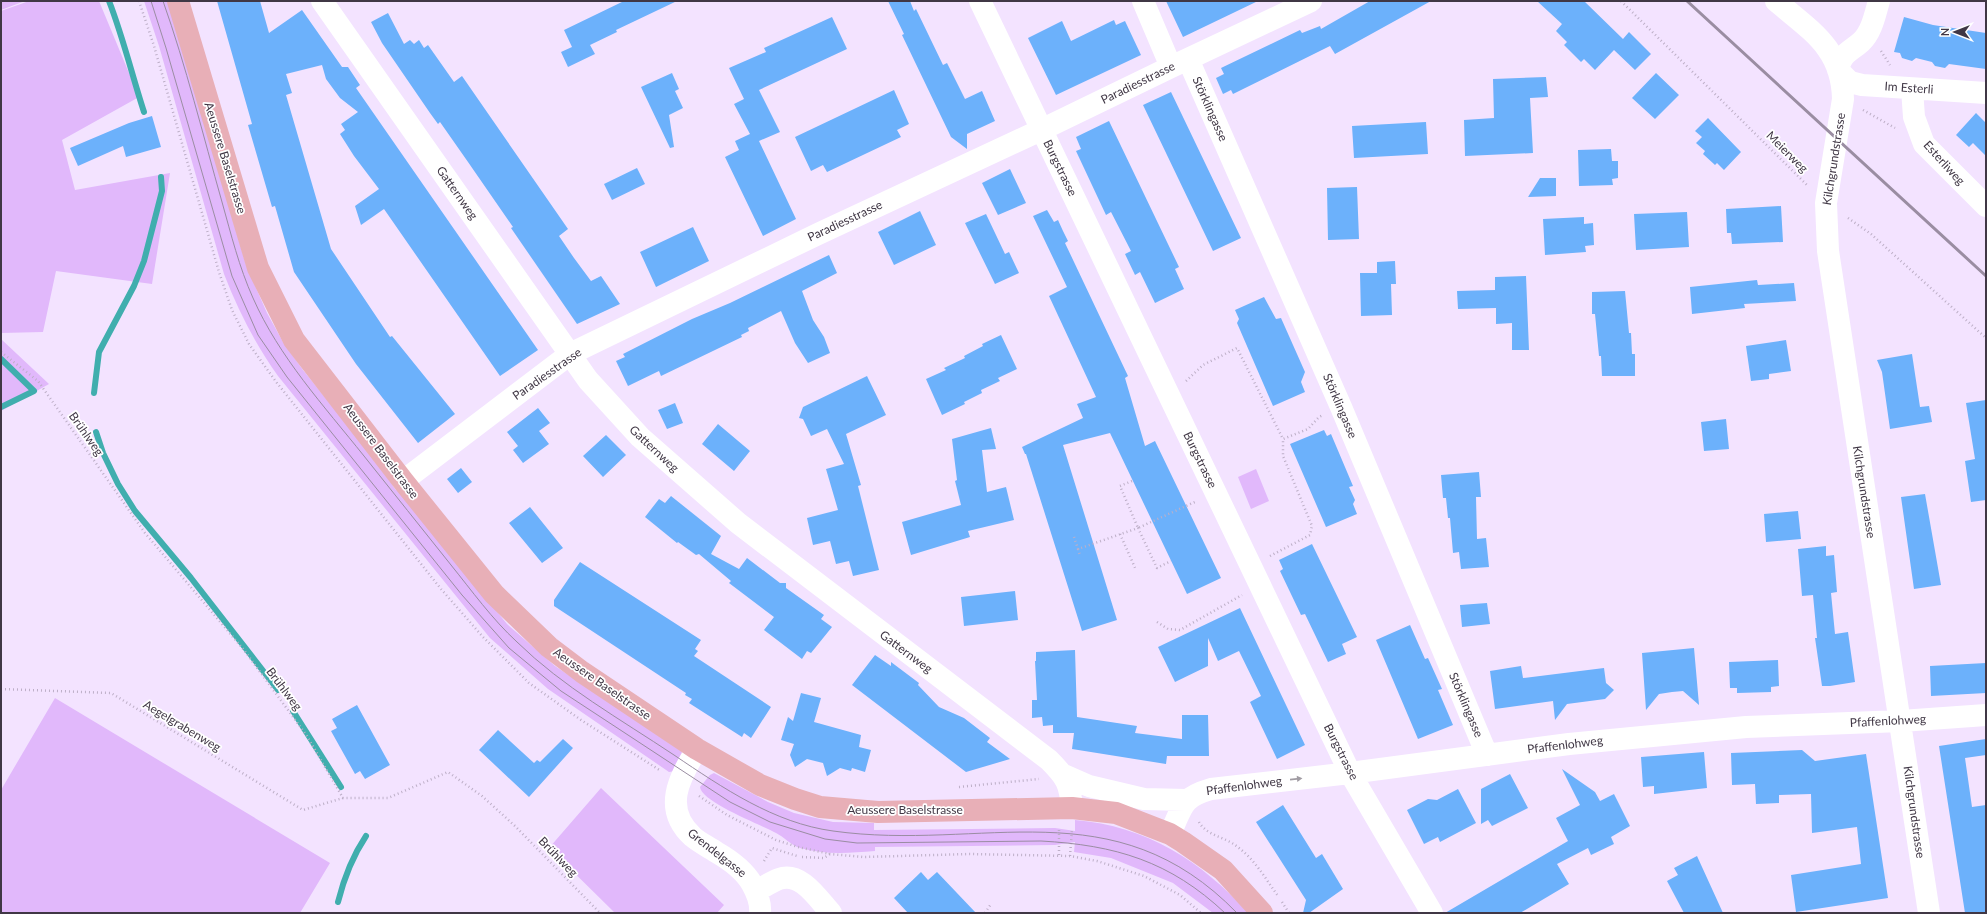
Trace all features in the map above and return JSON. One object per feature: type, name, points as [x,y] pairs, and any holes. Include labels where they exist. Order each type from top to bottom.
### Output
[{"type":"main road","name":"Aeussere Baselstrasse","points":[[178,1],[258,268],[294,340],[403,481],[494,594],[528,628],[582,672],[697,749],[760,785],[795,799],[820,807],[878,812],[1072,808],[1116,813],[1170,834],[1223,870],[1262,913]]},
{"type":"street","name":"Gatternweg","points":[[322,1],[588,380],[640,437],[733,519],[1049,760],[1064,775],[1071,789],[1072,808]]},
{"type":"street","name":"Burgstrasse","points":[[980,1],[1350,773],[1432,913]]},
{"type":"street","name":"Störklingasse","points":[[1143,1],[1179,63],[1341,407],[1487,755]]},
{"type":"street","name":"Paradiesstrasse","points":[[403,481],[570,354],[818,234],[1312,1]]},
{"type":"street","name":"Kilchgrundstrasse","points":[[1776,1],[1824,43],[1833,55],[1843,85],[1843,99],[1827,195],[1828,251],[1880,598],[1901,721],[1929,913]]},
{"type":"street","points":[[1838,70],[1843,57],[1851,48],[1862,41],[1872,25],[1879,1]]},
{"type":"street","name":"Im Esterli","points":[[1838,70],[1850,82],[1912,89],[1986,93]]},
{"type":"street","name":"Esterliweg","points":[[1912,89],[1914,117],[1924,144],[1986,206]]},
{"type":"street","name":"Pfaffenlohweg","points":[[1186,800],[1195,794],[1210,789],[1350,773],[1569,744],[1746,727],[1901,721],[1986,715]]},
{"type":"street","name":"Grendelgasse","points":[[697,749],[679,783],[675,801],[679,820],[694,838],[734,864],[748,876],[756,891],[760,913]]},
{"type":"street","points":[[1064,775],[1089,786],[1144,799],[1186,800],[1170,834]]},
{"type":"street","points":[[756,891],[778,879],[788,877],[796,879],[831,913]]},
{"type":"path","points":[[139,1],[154,46],[219,272],[232,310],[250,344],[282,389],[442,589],[483,637],[528,682],[581,720],[727,815],[776,840],[798,848],[830,854],[864,857],[970,854],[1070,856],[1097,861],[1144,876],[1180,895],[1201,913]]},
{"type":"path","name":"Meierweg","points":[[1621,1],[1827,195],[1986,338]]},
{"type":"path","points":[[1872,25],[1878,44],[1888,63],[1902,75],[1912,89]]},
{"type":"path","points":[[1843,99],[1924,144]]},
{"type":"path","points":[[1182,385],[1203,365],[1237,348],[1283,439],[1283,456],[1312,526],[1310,535],[1251,566]]},
{"type":"path","name":"Brühlweg","points":[[1,352],[38,381],[145,532],[244,650],[307,736],[343,798],[388,798],[448,772],[482,796],[515,826],[600,913]]},
{"type":"path","points":[[1283,439],[1308,430],[1319,417],[1341,407]]},
{"type":"path","points":[[1132,481],[1120,486],[1157,568],[1171,561]]},
{"type":"path","points":[[1078,549],[1138,528],[1216,493]]},
{"type":"path","points":[[1120,534],[1136,570]]},
{"type":"path","points":[[1074,537],[1080,555]]},
{"type":"path","points":[[1157,622],[1168,629],[1180,630],[1260,586]]},
{"type":"path","name":"Aegelgrabenweg","points":[[1,689],[111,693],[303,810],[343,798]]},
{"type":"path","points":[[953,788],[1039,780],[1049,760]]},
{"type":"path","points":[[1070,856],[1072,808]]},
{"type":"path","points":[[985,913],[991,904]]},
{"type":"shaded area","points":[[1,1],[25,1],[1,10]]},
{"type":"shaded area","points":[[29,1],[99,1],[139,97],[62,140],[75,190],[170,173],[152,284],[56,271],[43,332],[1,333],[1,11]]},
{"type":"shaded area","points":[[144,1],[169,1],[246,265],[267,313],[283,342],[303,370],[507,624],[555,666],[681,751],[683,755],[675,771],[669,772],[548,689],[490,638],[278,376],[262,352],[248,326],[235,301],[224,274],[159,46]]},
{"type":"shaded area","points":[[1,339],[49,384],[1,411]]},
{"type":"shaded area","points":[[1256,469],[1269,501],[1251,509],[1238,477]]},
{"type":"shaded area","points":[[55,698],[330,863],[300,913],[1,913],[1,790]]},
{"type":"shaded area","points":[[714,773],[768,802],[794,813],[833,822],[874,823],[874,830],[1055,828],[1075,831],[1075,820],[1126,830],[1149,838],[1192,862],[1212,877],[1248,913],[1213,913],[1173,883],[1111,858],[1074,852],[1075,842],[1055,845],[875,847],[875,851],[846,853],[828,853],[800,848],[776,833],[733,813],[703,793],[700,787],[710,775]]},
{"type":"shaded area","points":[[601,788],[724,905],[717,913],[615,913],[549,848]]},
{"type":"building","points":[[217,1],[260,1],[269,33],[302,10],[342,67],[348,67],[360,85],[356,88],[538,350],[500,376],[384,209],[361,225],[355,206],[379,189],[354,156],[340,134],[345,130],[341,124],[358,112],[340,98],[326,79],[322,65],[286,74],[292,93],[286,95],[331,249],[390,337],[392,336],[455,414],[418,443],[356,364],[294,272],[275,206],[272,207],[248,125],[252,124]]},
{"type":"building","points":[[624,1],[677,1],[616,30],[617,32],[590,45],[595,54],[568,67],[561,52],[572,47],[564,30]]},
{"type":"building","points":[[888,1],[910,1],[914,11],[916,9],[943,65],[947,63],[965,99],[982,91],[995,121],[967,134],[967,149],[951,137],[902,35],[904,34]]},
{"type":"building","points":[[1166,1],[1258,1],[1183,37]]},
{"type":"building","points":[[1370,1],[1431,1],[1335,54],[1330,46],[1233,94],[1231,90],[1223,94],[1216,78],[1224,74],[1221,68],[1300,30],[1302,33],[1320,26],[1321,29]]},
{"type":"building","points":[[1537,1],[1584,1],[1623,39],[1629,32],[1651,54],[1635,70],[1614,50],[1595,70],[1584,59],[1581,62],[1564,45],[1567,42],[1556,31],[1562,24]]},
{"type":"building","points":[[388,13],[404,44],[410,40],[414,44],[419,40],[424,48],[428,45],[454,82],[462,76],[568,229],[559,236],[574,258],[591,281],[601,276],[620,304],[577,324],[468,162],[440,122],[438,124],[430,113],[382,43],[371,22]]},
{"type":"building","points":[[832,17],[847,49],[759,90],[780,132],[759,141],[796,219],[763,236],[725,157],[739,150],[735,141],[750,134],[734,104],[744,99],[729,68],[766,52],[764,48]]},
{"type":"building","points":[[1904,17],[1933,25],[1986,33],[1986,69],[1949,64],[1945,68],[1935,66],[1932,62],[1916,58],[1912,61],[1902,58],[1900,53],[1894,52]]},
{"type":"building","points":[[1114,20],[1116,25],[1125,21],[1141,55],[1056,95],[1028,38],[1062,21],[1071,41]]},
{"type":"building","points":[[672,73],[679,89],[675,91],[683,108],[669,115],[674,147],[670,148],[641,87]]},
{"type":"building","points":[[1656,73],[1679,95],[1655,119],[1632,98]]},
{"type":"building","points":[[1546,77],[1548,97],[1530,98],[1533,153],[1465,156],[1464,120],[1494,118],[1493,79]]},
{"type":"building","points":[[894,90],[909,124],[897,130],[901,137],[827,172],[823,165],[811,171],[795,137]]},
{"type":"building","points":[[1171,92],[1241,238],[1213,251],[1143,105]]},
{"type":"building","points":[[1976,113],[1986,123],[1986,156],[1973,143],[1969,147],[1956,135]]},
{"type":"building","points":[[152,116],[161,147],[126,157],[123,146],[78,166],[70,148],[129,123]]},
{"type":"building","points":[[1708,118],[1741,152],[1724,170],[1717,163],[1715,165],[1703,154],[1705,151],[1696,143],[1702,137],[1695,131]]},
{"type":"building","points":[[1109,121],[1179,267],[1175,269],[1184,289],[1155,303],[1140,272],[1135,275],[1125,254],[1131,251],[1111,212],[1106,215],[1076,151],[1081,149],[1076,137]]},
{"type":"building","points":[[1426,122],[1428,154],[1354,158],[1352,126]]},
{"type":"building","points":[[1611,149],[1612,161],[1618,161],[1618,178],[1612,179],[1613,185],[1579,186],[1578,150]]},
{"type":"building","points":[[637,168],[645,184],[612,200],[604,184]]},
{"type":"building","points":[[1010,169],[1026,203],[998,215],[982,183]]},
{"type":"building","points":[[1540,178],[1556,178],[1556,196],[1528,197]]},
{"type":"building","points":[[1357,187],[1359,239],[1328,240],[1327,188]]},
{"type":"building","points":[[1781,206],[1783,242],[1732,244],[1731,233],[1727,233],[1726,209]]},
{"type":"building","points":[[1047,210],[1054,222],[1058,220],[1068,241],[1065,243],[1128,376],[1125,378],[1145,446],[1155,441],[1221,578],[1187,594],[1110,433],[1063,445],[1117,620],[1082,631],[1026,454],[1022,447],[1083,418],[1077,404],[1096,397],[1049,296],[1067,287],[1033,216]]},
{"type":"building","points":[[920,211],[936,245],[894,265],[878,232]]},
{"type":"building","points":[[1687,212],[1689,247],[1636,250],[1634,214]]},
{"type":"building","points":[[986,214],[1005,254],[1009,252],[1019,273],[995,284],[965,223]]},
{"type":"building","points":[[1584,217],[1584,224],[1593,223],[1594,245],[1585,246],[1586,252],[1545,255],[1543,219]]},
{"type":"building","points":[[693,227],[709,261],[656,287],[640,252]]},
{"type":"building","points":[[829,255],[837,273],[802,291],[813,320],[824,337],[830,353],[808,363],[795,343],[781,311],[748,328],[749,331],[741,335],[742,337],[661,376],[659,371],[628,386],[616,361],[625,357],[623,354],[692,319],[730,303]]},
{"type":"building","points":[[1395,261],[1396,284],[1391,284],[1392,315],[1361,316],[1360,273],[1377,273],[1377,262]]},
{"type":"building","points":[[1526,276],[1529,350],[1512,350],[1512,323],[1496,324],[1496,308],[1458,309],[1457,291],[1495,290],[1495,277]]},
{"type":"building","points":[[1757,280],[1758,285],[1794,283],[1796,301],[1744,304],[1745,308],[1692,314],[1690,287]]},
{"type":"building","points":[[1625,291],[1629,333],[1631,333],[1632,354],[1635,354],[1635,376],[1602,376],[1601,356],[1599,356],[1595,314],[1592,314],[1592,292]]},
{"type":"building","points":[[1264,297],[1276,319],[1281,318],[1305,372],[1301,382],[1305,392],[1273,406],[1237,323],[1239,319],[1235,310]]},
{"type":"building","points":[[1001,335],[1017,369],[998,378],[1000,381],[981,390],[982,393],[964,402],[965,404],[942,415],[926,379],[946,370],[944,368],[965,358],[964,356],[983,346],[982,344]]},
{"type":"building","points":[[1786,340],[1791,371],[1769,374],[1769,379],[1751,381],[1746,346]]},
{"type":"building","points":[[1912,354],[1920,407],[1929,406],[1932,422],[1890,429],[1882,372],[1877,360]]},
{"type":"building","points":[[867,376],[886,415],[846,434],[861,485],[858,486],[879,570],[853,576],[849,561],[836,564],[830,541],[813,545],[807,518],[838,510],[826,469],[844,464],[827,429],[811,436],[803,419],[799,418],[803,407]]},
{"type":"building","points":[[1986,400],[1986,500],[1971,502],[1965,461],[1975,459],[1966,403]]},
{"type":"building","points":[[675,403],[683,423],[667,429],[658,410]]},
{"type":"building","points":[[538,408],[550,423],[539,431],[549,444],[523,463],[513,450],[518,446],[507,432]]},
{"type":"building","points":[[1726,419],[1729,449],[1704,451],[1701,422]]},
{"type":"building","points":[[718,424],[750,451],[734,471],[702,444]]},
{"type":"building","points":[[991,428],[996,449],[982,450],[987,492],[1006,487],[1014,520],[968,531],[970,537],[911,555],[902,522],[961,505],[955,481],[957,480],[952,439]]},
{"type":"building","points":[[1324,430],[1327,436],[1331,434],[1353,486],[1349,487],[1355,500],[1353,504],[1357,514],[1326,527],[1290,444]]},
{"type":"building","points":[[606,435],[626,455],[603,477],[583,456]]},
{"type":"building","points":[[461,468],[472,482],[458,493],[447,479]]},
{"type":"building","points":[[1479,472],[1481,497],[1476,497],[1477,539],[1486,538],[1489,567],[1461,569],[1459,552],[1453,553],[1450,518],[1448,518],[1446,498],[1443,498],[1441,475]]},
{"type":"building","points":[[1925,494],[1941,585],[1914,589],[1901,497]]},
{"type":"building","points":[[671,496],[721,536],[711,554],[739,569],[747,558],[780,583],[786,583],[786,588],[824,615],[821,619],[832,627],[811,653],[807,651],[802,659],[764,630],[774,617],[729,583],[731,581],[699,554],[696,555],[678,542],[677,543],[645,517],[659,499],[665,503]]},
{"type":"building","points":[[530,507],[563,548],[542,563],[509,523]]},
{"type":"building","points":[[1798,511],[1801,539],[1766,542],[1764,514]]},
{"type":"building","points":[[1312,544],[1357,637],[1342,644],[1346,654],[1328,662],[1305,614],[1301,615],[1280,571],[1283,569],[1279,560]]},
{"type":"building","points":[[1826,546],[1826,556],[1834,555],[1837,592],[1831,593],[1835,634],[1848,632],[1855,682],[1822,686],[1815,638],[1817,638],[1813,595],[1802,596],[1798,549]]},
{"type":"building","points":[[580,562],[701,640],[695,649],[698,651],[694,656],[771,707],[751,738],[744,733],[742,737],[689,703],[692,699],[685,695],[686,693],[554,606],[554,600]]},
{"type":"building","points":[[1015,591],[1018,620],[964,626],[961,597]]},
{"type":"building","points":[[1487,603],[1490,624],[1462,627],[1460,605]]},
{"type":"building","points":[[1240,608],[1305,745],[1277,759],[1250,702],[1261,696],[1239,651],[1218,661],[1208,638],[1208,666],[1175,682],[1158,647]]},
{"type":"building","points":[[1410,625],[1425,659],[1428,658],[1442,689],[1438,690],[1453,725],[1418,739],[1376,640]]},
{"type":"building","points":[[1694,648],[1699,705],[1683,691],[1672,692],[1659,694],[1646,710],[1642,653]]},
{"type":"building","points":[[1075,650],[1077,717],[1137,726],[1135,733],[1182,739],[1182,715],[1208,715],[1209,756],[1167,756],[1166,764],[1072,749],[1074,733],[1053,733],[1053,725],[1043,726],[1042,717],[1032,718],[1032,700],[1037,700],[1036,652]]},
{"type":"building","points":[[875,655],[891,666],[891,662],[919,683],[918,685],[939,707],[964,718],[990,738],[987,742],[1010,759],[966,772],[852,685]]},
{"type":"building","points":[[1778,660],[1779,686],[1771,687],[1771,692],[1737,693],[1737,688],[1730,688],[1729,662]]},
{"type":"building","points":[[1986,663],[1986,693],[1931,696],[1930,666]]},
{"type":"building","points":[[1521,666],[1523,678],[1604,668],[1606,683],[1614,690],[1605,699],[1567,704],[1555,720],[1553,701],[1495,709],[1490,671]]},
{"type":"building","points":[[801,693],[821,698],[814,722],[861,735],[859,747],[871,750],[865,772],[852,768],[851,771],[840,768],[827,776],[823,763],[807,759],[795,767],[790,755],[794,744],[781,740],[788,717],[793,721]]},
{"type":"building","points":[[357,705],[390,765],[365,779],[360,771],[355,774],[331,731],[337,728],[332,719]]},
{"type":"building","points":[[498,730],[534,763],[537,760],[540,762],[563,739],[573,748],[529,797],[479,750]]},
{"type":"building","points":[[1986,739],[1986,755],[1965,758],[1972,807],[1986,805],[1986,913],[1965,913],[1939,746]]},
{"type":"building","points":[[1802,750],[1815,761],[1866,754],[1888,898],[1796,912],[1791,875],[1861,864],[1857,827],[1812,833],[1811,794],[1779,795],[1779,803],[1756,804],[1755,784],[1732,785],[1731,753]]},
{"type":"building","points":[[1704,752],[1707,788],[1654,794],[1654,786],[1643,787],[1641,757]]},
{"type":"building","points":[[1562,769],[1595,792],[1600,801],[1614,794],[1630,826],[1611,837],[1614,844],[1591,855],[1588,848],[1557,864],[1569,884],[1520,913],[1445,913],[1568,841],[1556,818],[1580,805]]},
{"type":"building","points":[[1510,774],[1528,808],[1492,826],[1488,820],[1481,824],[1481,789]]},
{"type":"building","points":[[1458,789],[1476,823],[1440,842],[1438,837],[1424,844],[1407,810],[1428,799],[1437,800]]},
{"type":"building","points":[[1283,805],[1316,858],[1322,854],[1343,889],[1309,913],[1303,913],[1306,900],[1256,822]]},
{"type":"building","points":[[1697,856],[1723,913],[1684,913],[1667,881],[1678,875],[1674,868]]},
{"type":"building","points":[[921,872],[928,880],[937,872],[976,913],[908,913],[894,898]]},
{"type":"waterway","points":[[109,1],[144,112]]},
{"type":"waterway","points":[[94,393],[99,352],[134,286],[144,261],[162,191],[161,177]]},
{"type":"waterway","points":[[1,359],[34,391],[1,407]]},
{"type":"waterway","points":[[96,432],[103,453],[118,484],[135,511],[191,578],[278,690]]},
{"type":"waterway","points":[[293,711],[341,787]]},
{"type":"waterway","points":[[338,902],[349,868],[366,836]]},
{"type":"tram line","points":[[151,1],[232,276],[258,335],[287,377],[462,595],[509,648],[561,691],[730,802],[770,822],[825,839],[857,843],[1041,841],[1093,847],[1117,852],[1162,868],[1183,880],[1225,913]]},
{"type":"tram line","points":[[163,1],[187,75],[239,262],[253,298],[276,341],[318,400],[475,595],[508,633],[553,674],[592,702],[711,780],[750,802],[790,820],[811,827],[833,831],[888,835],[1045,832],[1095,837],[1143,850],[1190,874],[1237,913]]},
{"type":"railway","points":[[1687,1],[1986,276]]}]
